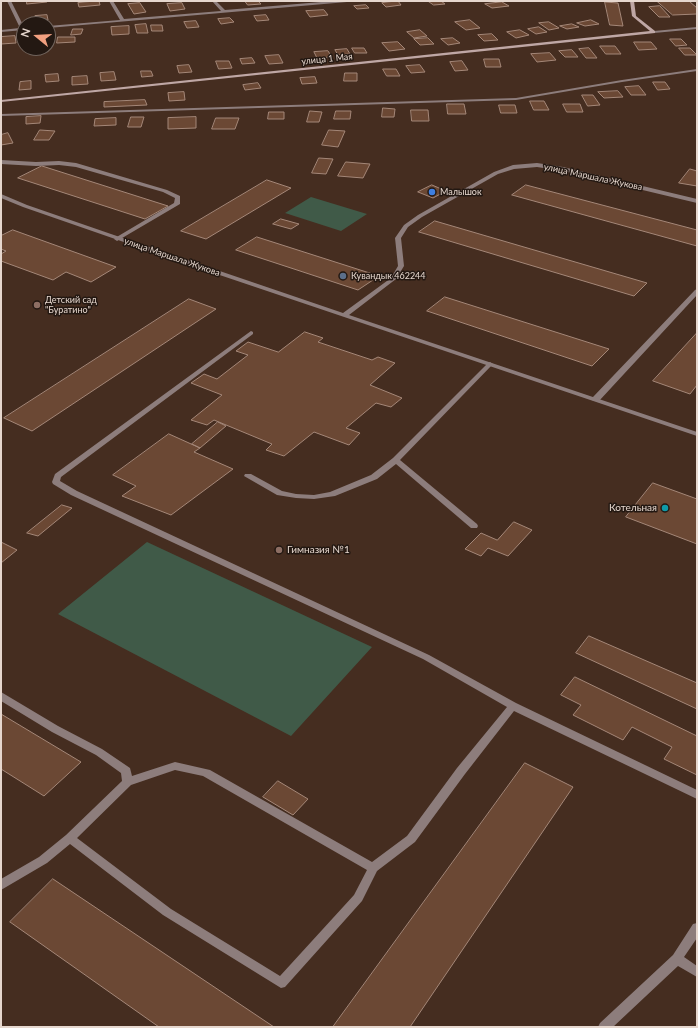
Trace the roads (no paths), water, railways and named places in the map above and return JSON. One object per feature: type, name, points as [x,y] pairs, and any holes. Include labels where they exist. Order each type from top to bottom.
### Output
[{"type":"main road","points":[[632,1],[634,16],[654,32]]},
{"type":"main road","name":"улица 1 Мая","points":[[1,101],[654,32]]},
{"type":"street","points":[[9,1],[16,16]]},
{"type":"street","points":[[111,1],[124,21]]},
{"type":"street","points":[[214,1],[223,12]]},
{"type":"street","points":[[56,26],[347,1]]},
{"type":"street","points":[[654,32],[697,28]]},
{"type":"street","points":[[1,31],[16,30]]},
{"type":"street","points":[[1,115],[516,99],[697,70]]},
{"type":"street","points":[[1,162],[36,164],[60,163],[76,166],[136,182],[178,197],[177,204],[117,238]]},
{"type":"street","name":"улица Маршала Жукова","points":[[344,314],[393,279],[401,266],[398,238],[406,226],[420,216],[496,173],[507,169],[538,165],[563,169],[697,201]]},
{"type":"street","name":"улица Маршала Жукова","points":[[1,196],[25,206],[201,268],[344,314],[697,434]]},
{"type":"street","points":[[596,399],[697,291]]},
{"type":"street","points":[[251,333],[58,476],[56,482],[81,496],[426,657],[513,706],[697,795]]},
{"type":"street","points":[[248,476],[280,493],[314,497],[332,494],[374,477],[396,460],[490,364]]},
{"type":"street","points":[[396,460],[474,526]]},
{"type":"street","points":[[1,696],[55,729],[99,752],[126,771],[127,782]]},
{"type":"street","points":[[70,838],[167,912],[280,984],[358,898],[373,868],[410,839],[461,771],[513,706]]},
{"type":"street","points":[[1,885],[43,860],[70,838],[127,782],[175,766],[206,773],[373,868]]},
{"type":"street","points":[[604,1027],[677,959],[697,928]]},
{"type":"street","points":[[677,959],[697,972]]},
{"type":"place","name":"Малышок","points":[[432,192]]},
{"type":"place","name":"Кувандык 462244","points":[[343,276]]},
{"type":"place","name":"Детский сад \"Буратино\"","points":[[37,305]]},
{"type":"place","name":"Котельная","points":[[665,508]]},
{"type":"place","name":"Гимназия №1","points":[[279,550]]}]
